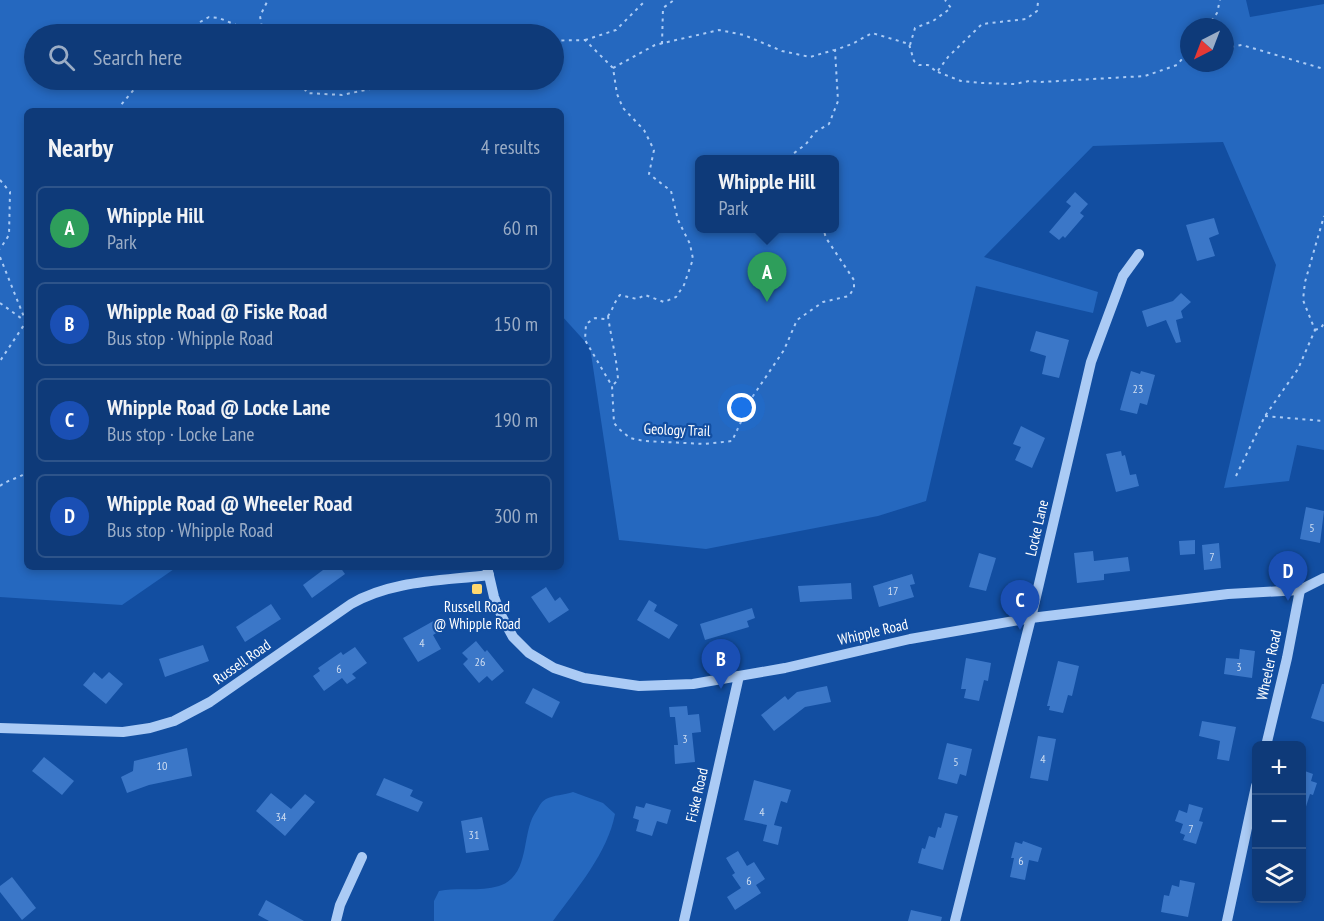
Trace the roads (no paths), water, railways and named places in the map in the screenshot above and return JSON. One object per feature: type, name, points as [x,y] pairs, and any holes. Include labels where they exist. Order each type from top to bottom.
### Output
[{"type":"street","name":"Locke Lane","points":[[956,921],[1091,362],[1123,276],[1139,254]]},
{"type":"street","name":"Whipple Road","points":[[488,571],[498,607],[513,637],[529,653],[554,668],[602,682],[639,686],[693,684],[785,668],[910,639],[1031,618],[1228,594],[1300,590],[1324,578]]},
{"type":"street","name":"Russell Road","points":[[0,728],[108,733],[140,730],[167,723],[201,708],[342,610],[366,596],[390,588],[488,571]]},
{"type":"street","name":"Wheeler Road","points":[[1267,741],[1300,590]]},
{"type":"street","name":"Fiske Road","points":[[684,921],[739,676]]},
{"type":"street","points":[[1227,921],[1255,795]]},
{"type":"street","points":[[336,921],[340,905],[362,857]]},
{"type":"place","name":"Whipple Hill","points":[[767,302]]},
{"type":"place","name":"Russell Road @ Whipple Road","points":[[477,589]]},
{"type":"place","name":"Whipple Road @ Wheeler Road","points":[[1288,601]]},
{"type":"place","name":"Whipple Road @ Locke Lane","points":[[1020,630]]},
{"type":"place","name":"Whipple Road @ Fiske Road","points":[[721,689]]}]
